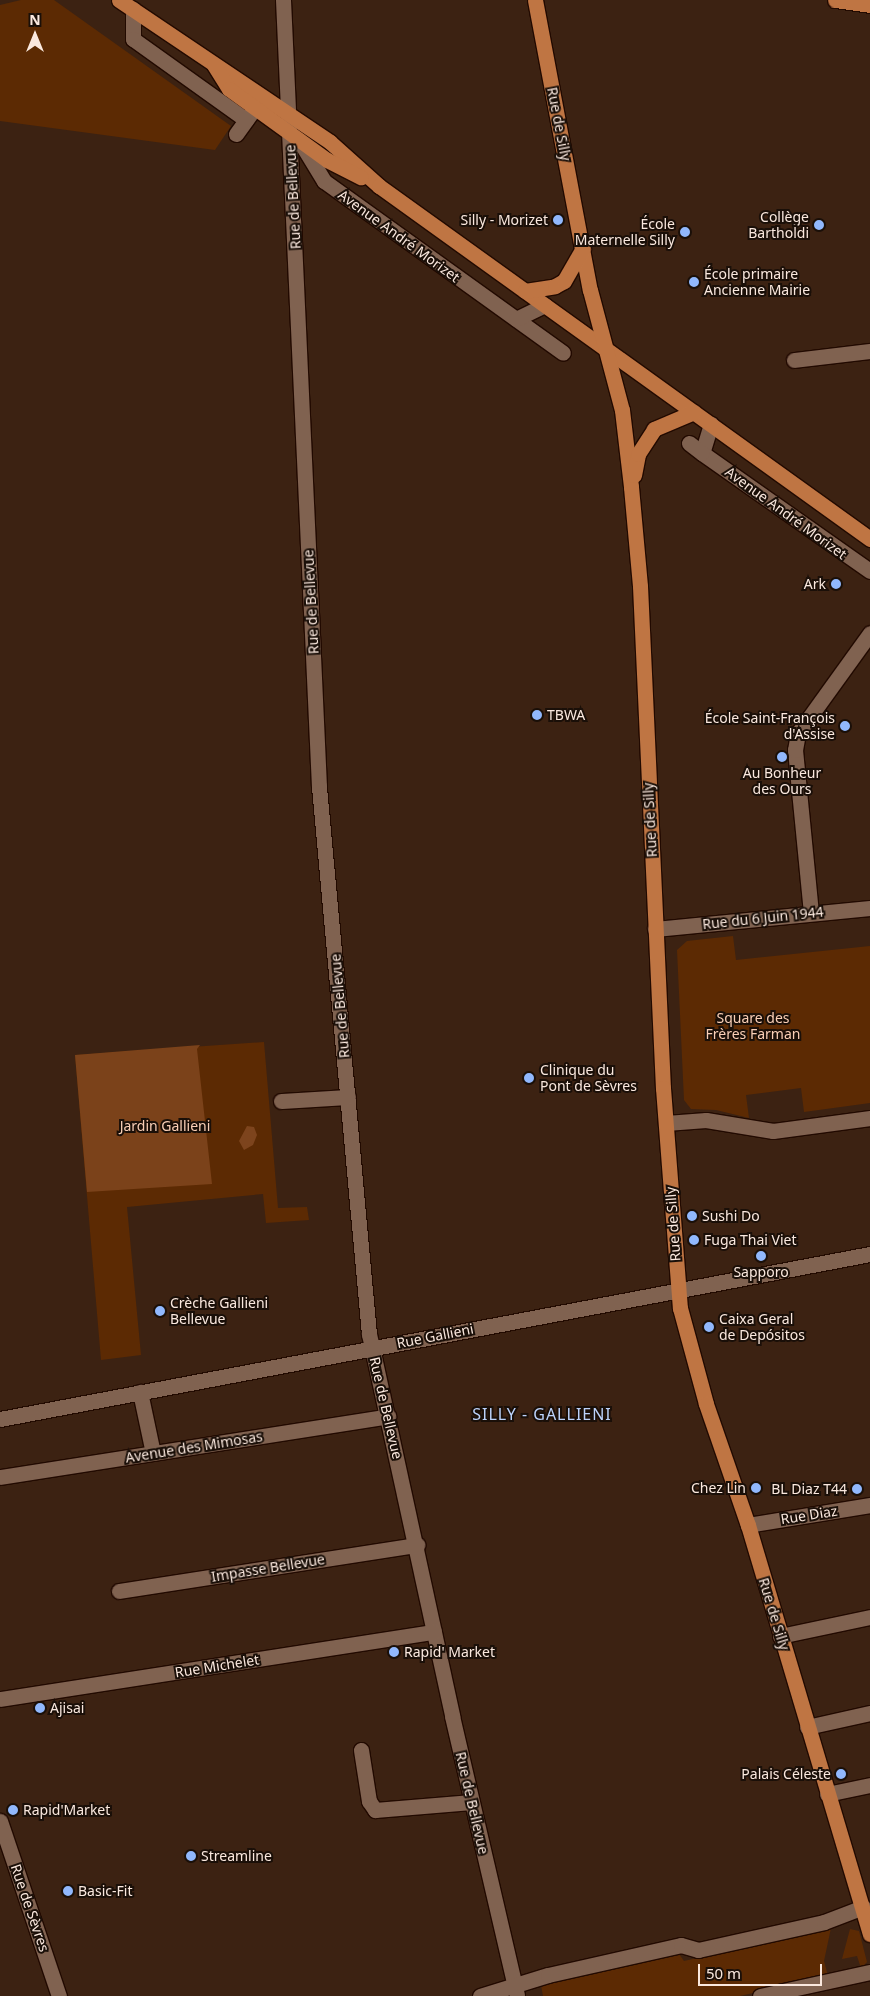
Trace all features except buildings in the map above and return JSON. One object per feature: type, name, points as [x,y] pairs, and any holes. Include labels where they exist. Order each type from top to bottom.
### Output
[{"type":"main road","name":"Avenue André Morizet","points":[[119,0],[330,142],[379,186],[870,539]]},
{"type":"main road","name":"Rue de Silly","points":[[535,0],[590,290],[608,351],[622,410],[631,487],[640,586],[666,1123],[677,1290],[703,1395],[748,1525],[827,1794],[866,1915],[870,1934]]},
{"type":"main road","points":[[835,0],[870,5]]},
{"type":"main road","name":"Avenue André Morizet","points":[[213,64],[224,85],[251,114],[294,135],[327,160],[379,186]]},
{"type":"main road","points":[[525,291],[555,286],[564,281],[583,248]]},
{"type":"main road","name":"Rue de Silly","points":[[631,487],[638,454],[645,438],[654,429],[694,412]]},
{"type":"street","name":"Rue de Bellevue","points":[[284,0],[289,113],[294,135],[319,787],[372,1348],[515,1990]]},
{"type":"street","name":"Avenue André Morizet","points":[[133,9],[133,40],[205,90],[251,114]]},
{"type":"street","points":[[205,90],[224,85]]},
{"type":"street","points":[[236,134],[251,114]]},
{"type":"street","name":"Avenue André Morizet","points":[[294,135],[324,181],[563,353]]},
{"type":"street","points":[[516,319],[544,305]]},
{"type":"street","points":[[794,360],[870,351]]},
{"type":"street","points":[[702,453],[711,424]]},
{"type":"street","name":"Avenue André Morizet","points":[[689,443],[870,571]]},
{"type":"street","points":[[811,913],[795,750],[796,742],[798,733],[870,633]]},
{"type":"street","name":"Rue du 6 Juin 1944","points":[[656,929],[870,908]]},
{"type":"street","points":[[281,1101],[348,1097]]},
{"type":"street","points":[[666,1123],[706,1120],[773,1132],[870,1118]]},
{"type":"street","name":"Rue Gallieni","points":[[0,1419],[372,1348],[481,1321],[677,1290],[870,1254]]},
{"type":"street","points":[[140,1392],[153,1454]]},
{"type":"street","name":"Avenue des Mimosas","points":[[0,1477],[388,1416]]},
{"type":"street","name":"Rue Diaz","points":[[748,1525],[870,1505]]},
{"type":"street","name":"Impasse Bellevue","points":[[119,1591],[417,1544]]},
{"type":"street","points":[[780,1636],[870,1617]]},
{"type":"street","name":"Rue Michelet","points":[[0,1699],[434,1632]]},
{"type":"street","points":[[807,1727],[870,1713]]},
{"type":"street","points":[[361,1750],[369,1801],[375,1810],[472,1802]]},
{"type":"street","points":[[827,1794],[870,1785]]},
{"type":"street","name":"Rue de Sèvres","points":[[0,1821],[59,1996]]},
{"type":"street","points":[[480,1996],[506,1990],[515,1990],[681,1945],[698,1950],[824,1922],[866,1915]]},
{"type":"street","points":[[760,1996],[870,1972]]},
{"type":"green space","points":[[21,0],[54,0],[231,126],[215,150],[0,121],[0,5]]},
{"type":"green space","name":"Square des Frères Farman","points":[[733,936],[736,960],[870,946],[870,1103],[804,1112],[801,1088],[746,1095],[749,1118],[716,1110],[691,1109],[684,1100],[677,950],[687,941]]},
{"type":"green space","name":"Jardin Gallieni","points":[[264,1042],[278,1208],[307,1207],[309,1220],[266,1223],[263,1194],[127,1207],[141,1355],[101,1360],[75,1055]]},
{"type":"green space","points":[[200,1045],[197,1049],[212,1184],[87,1192],[75,1055]]},
{"type":"green space","points":[[831,1928],[824,1961],[828,1976],[740,1996],[543,1996],[541,1985],[679,1954],[684,1961]]},
{"type":"green space","points":[[850,1929],[859,1931],[867,1962],[861,1968],[857,1956],[842,1959]]},
{"type":"shaded area","points":[[247,1126],[254,1127],[257,1135],[253,1145],[244,1150],[239,1141]]},
{"type":"place","name":"Silly - Morizet","points":[[558,220]]},
{"type":"place","name":"Collège Bartholdi","points":[[819,225]]},
{"type":"place","name":"École Maternelle Silly","points":[[685,232]]},
{"type":"place","name":"École primaire Ancienne Mairie","points":[[694,282]]},
{"type":"place","name":"Ark","points":[[836,584]]},
{"type":"place","name":"TBWA","points":[[537,715]]},
{"type":"place","name":"École Saint-François d'Assise","points":[[845,726]]},
{"type":"place","name":"Au Bonheur des Ours","points":[[782,757]]},
{"type":"place","name":"Clinique du Pont de Sèvres","points":[[529,1078]]},
{"type":"place","name":"Sushi Do","points":[[692,1216]]},
{"type":"place","name":"Fuga Thai Viet","points":[[694,1240]]},
{"type":"place","name":"Sapporo","points":[[761,1256]]},
{"type":"place","name":"Crèche Gallieni Bellevue","points":[[160,1311]]},
{"type":"place","name":"Caixa Geral de Depósitos","points":[[709,1327]]},
{"type":"place","name":"Chez Lin","points":[[756,1488]]},
{"type":"place","name":"BL Diaz T44","points":[[857,1489]]},
{"type":"place","name":"Rapid' Market","points":[[394,1652]]},
{"type":"place","name":"Ajisai","points":[[40,1708]]},
{"type":"place","name":"Palais Céleste","points":[[841,1774]]},
{"type":"place","name":"Rapid'Market","points":[[13,1810]]},
{"type":"place","name":"Streamline","points":[[191,1856]]},
{"type":"place","name":"Basic-Fit","points":[[68,1891]]},
{"type":"district","name":"SILLY - GALLIENI","points":[[542,1414]]}]
